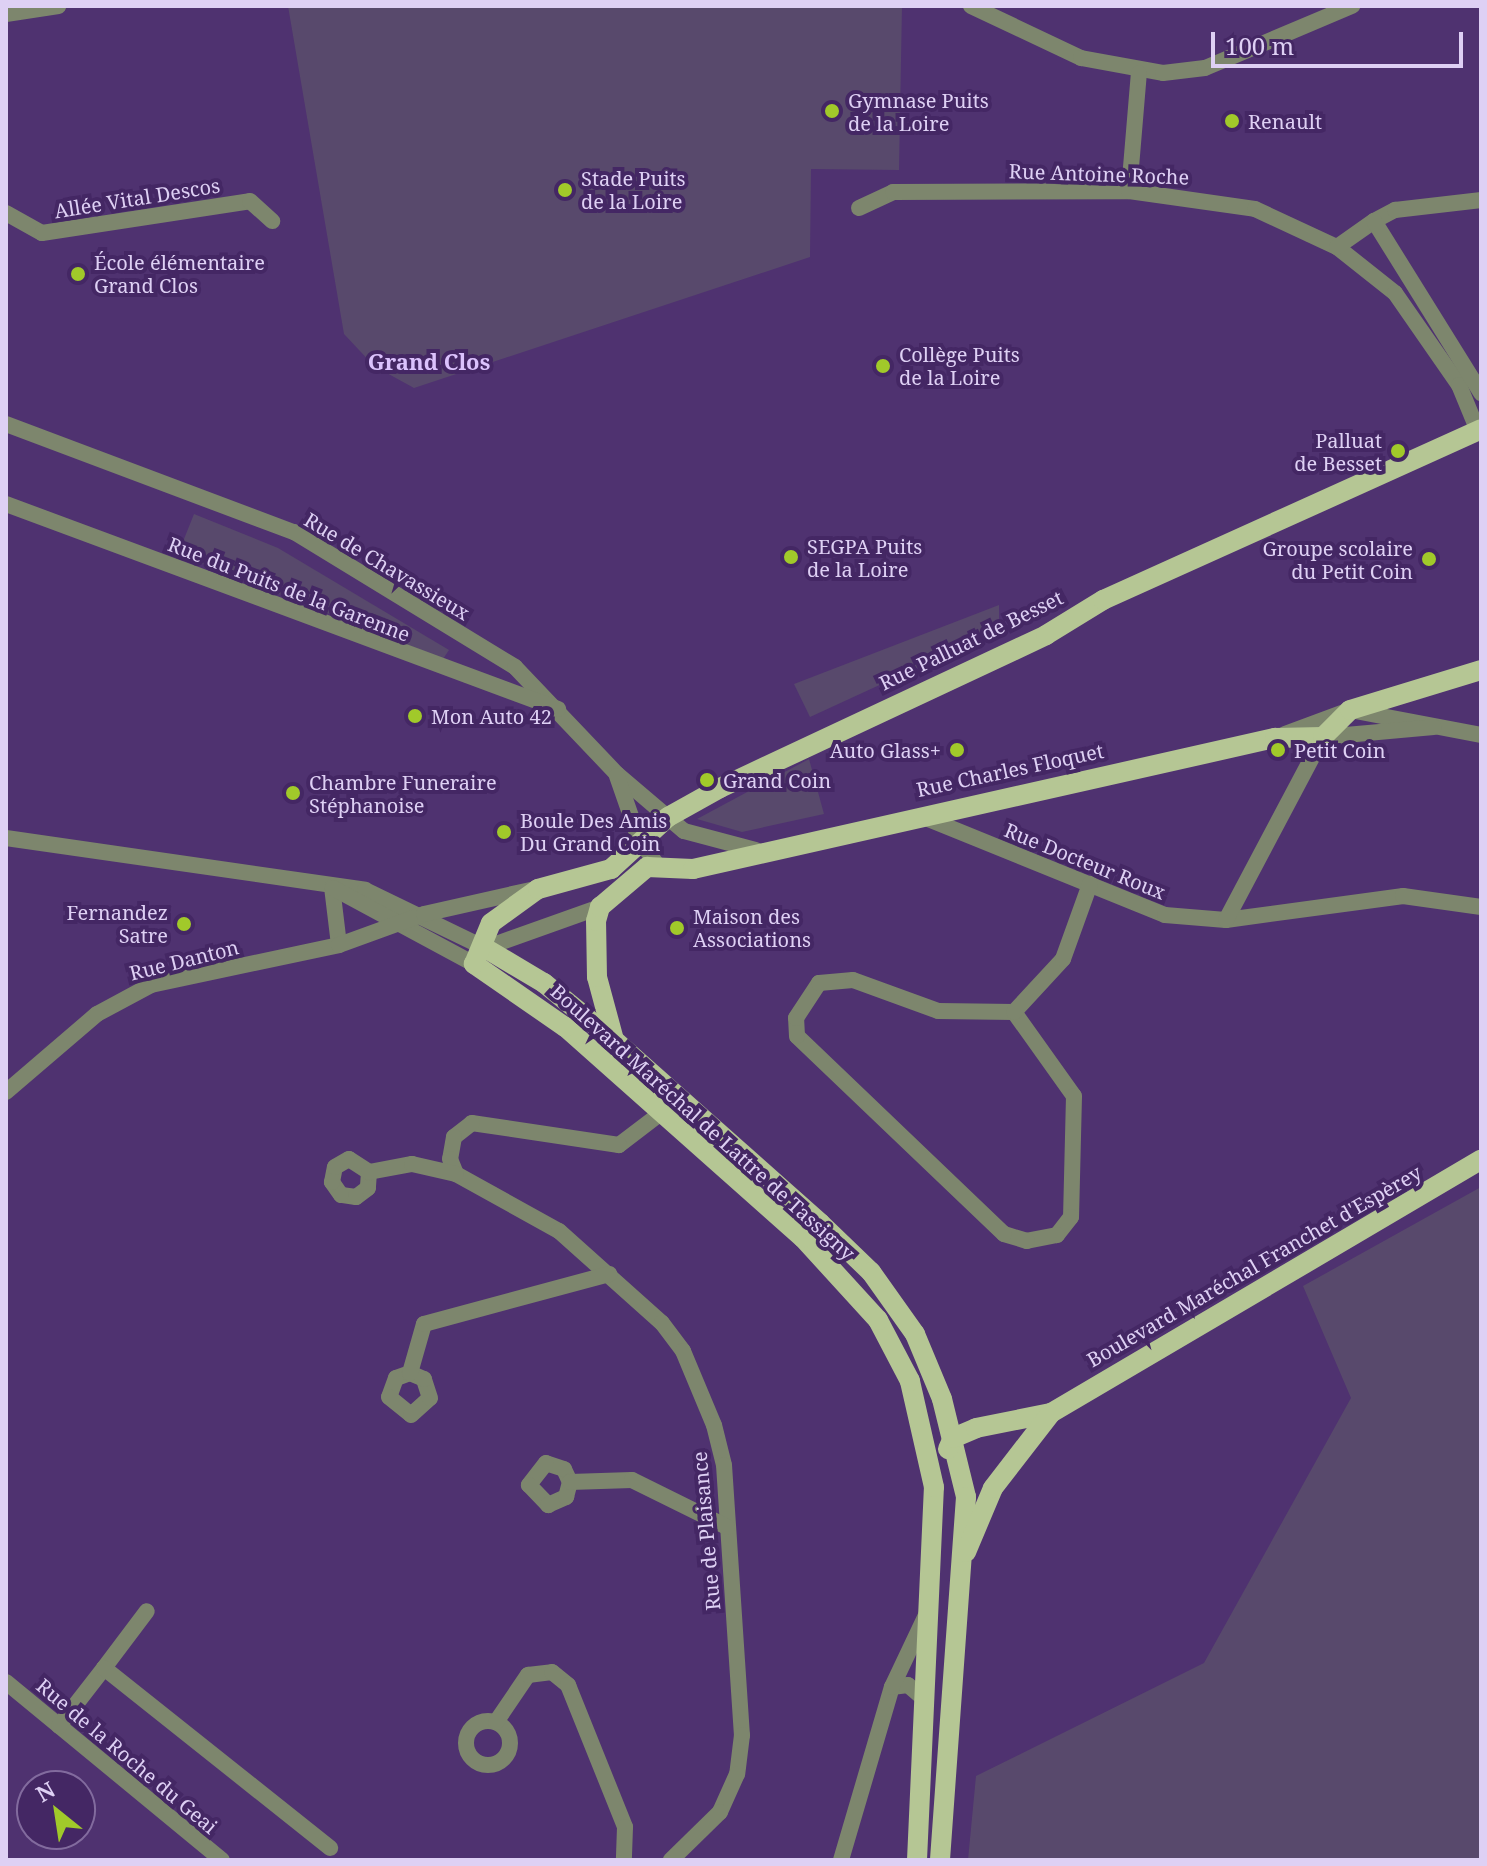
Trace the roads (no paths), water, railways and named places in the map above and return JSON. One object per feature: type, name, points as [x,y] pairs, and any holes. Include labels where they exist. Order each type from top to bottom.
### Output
[{"type":"main road","name":"Rue Palluat de Besset","points":[[538,889],[600,875],[668,817],[1046,635],[1103,600],[1479,430]]},
{"type":"main road","points":[[1323,737],[1350,710],[1481,670]]},
{"type":"main road","name":"Rue Charles Floquet","points":[[658,866],[693,869],[756,850],[1275,738],[1323,737]]},
{"type":"main road","points":[[614,1040],[597,977],[600,907],[647,867],[658,866]]},
{"type":"main road","points":[[480,956],[491,923],[538,889]]},
{"type":"main road","name":"Boulevard Maréchal de Lattre de Tassigny","points":[[480,956],[544,983],[614,1040],[871,1272],[915,1334],[942,1399]]},
{"type":"main road","name":"Boulevard Maréchal de Lattre de Tassigny","points":[[480,956],[565,1027],[803,1238],[878,1320],[910,1381],[934,1487]]},
{"type":"main road","name":"Boulevard Maréchal Franchet d'Espèrey","points":[[1051,1413],[1481,1160]]},
{"type":"main road","points":[[942,1399],[976,1428]]},
{"type":"main road","points":[[940,1860],[958,1571],[966,1497],[942,1399]]},
{"type":"main road","points":[[917,1860],[934,1487],[953,1438],[976,1428],[1051,1413]]},
{"type":"main road","points":[[958,1571],[993,1488],[1051,1413]]},
{"type":"street","points":[[6,14],[58,6]]},
{"type":"street","points":[[971,6],[1081,58],[1139,73],[1205,68],[1352,6]]},
{"type":"street","points":[[1129,191],[1139,73]]},
{"type":"street","name":"Rue Antoine Roche","points":[[859,208],[893,192],[1129,191],[1255,209],[1337,247],[1414,317],[1459,385],[1479,430]]},
{"type":"street","points":[[1337,247],[1395,210],[1481,200]]},
{"type":"street","name":"Allée Vital Descos","points":[[6,213],[42,233],[250,201],[272,221]]},
{"type":"street","points":[[1374,221],[1481,393]]},
{"type":"street","name":"Rue de Chavassieux","points":[[6,424],[294,532],[515,667],[617,774],[668,817]]},
{"type":"street","name":"Rue du Puits de la Garenne","points":[[6,504],[559,710]]},
{"type":"street","points":[[1350,710],[1481,735]]},
{"type":"street","name":"Rue Charles Floquet","points":[[1275,738],[1350,710]]},
{"type":"street","points":[[1226,920],[1323,737],[1434,727]]},
{"type":"street","name":"Rue de Chavassieux","points":[[617,774],[639,839],[658,866]]},
{"type":"street","name":"Rue Docteur Roux","points":[[916,814],[1165,915],[1226,920],[1403,896],[1481,907]]},
{"type":"street","name":"Rue Charles Floquet","points":[[668,817],[684,831],[756,850]]},
{"type":"street","name":"Boulevard Maréchal de Lattre de Tassigny","points":[[6,838],[365,890],[424,914],[480,956]]},
{"type":"street","points":[[1014,1012],[1074,1096],[1071,1217],[1057,1235],[1027,1241],[1004,1234],[797,1036],[796,1018],[819,983],[853,980],[938,1011],[1014,1012],[1063,959],[1090,884]]},
{"type":"street","points":[[332,887],[339,945]]},
{"type":"street","name":"Boulevard Maréchal de Lattre de Tassigny","points":[[332,887],[402,926],[480,956]]},
{"type":"street","name":"Rue Danton","points":[[6,1092],[121,998],[339,945],[402,926],[424,914],[538,889]]},
{"type":"street","points":[[480,956],[600,907]]},
{"type":"street","points":[[456,1174],[451,1144],[472,1123],[619,1145],[661,1113]]},
{"type":"street","name":"Rue de Plaisance","points":[[369,1172],[412,1164],[456,1174],[559,1231],[609,1274],[683,1351],[720,1452],[742,1735],[737,1774],[720,1812],[671,1860]]},
{"type":"street","points":[[410,1373],[414,1339],[437,1315],[609,1274]]},
{"type":"street","points":[[570,1482],[632,1480],[727,1527]]},
{"type":"street","points":[[59,1726],[147,1611]]},
{"type":"street","points":[[841,1860],[892,1687],[927,1612]]},
{"type":"street","points":[[104,1668],[330,1848]]},
{"type":"street","points":[[496,1722],[528,1675],[552,1672],[568,1685],[625,1827],[624,1860]]},
{"type":"street","name":"Rue de la Roche du Geai","points":[[6,1682],[222,1860]]},
{"type":"street","points":[[892,1687],[908,1685],[924,1699]]},
{"type":"place","name":"Gymnase Puits de la Loire","points":[[832,111]]},
{"type":"place","name":"Renault","points":[[1232,121]]},
{"type":"place","name":"Stade Puits de la Loire","points":[[565,190]]},
{"type":"place","name":"École élémentaire Grand Clos","points":[[78,274]]},
{"type":"place","name":"Collège Puits de la Loire","points":[[883,366]]},
{"type":"place","name":"Palluat de Besset","points":[[1398,451]]},
{"type":"place","name":"SEGPA Puits de la Loire","points":[[791,557]]},
{"type":"place","name":"Groupe scolaire du Petit Coin","points":[[1429,559]]},
{"type":"place","name":"Mon Auto 42","points":[[415,716]]},
{"type":"place","name":"Auto Glass+","points":[[957,750]]},
{"type":"place","name":"Petit Coin","points":[[1278,750]]},
{"type":"place","name":"Grand Coin","points":[[707,780]]},
{"type":"place","name":"Chambre Funeraire Stéphanoise","points":[[293,793]]},
{"type":"place","name":"Boule Des Amis Du Grand Coin","points":[[504,832]]},
{"type":"place","name":"Fernandez Satre","points":[[184,924]]},
{"type":"place","name":"Maison des Associations","points":[[677,928]]},
{"type":"district","name":"Grand Clos","points":[[429,362]]}]
